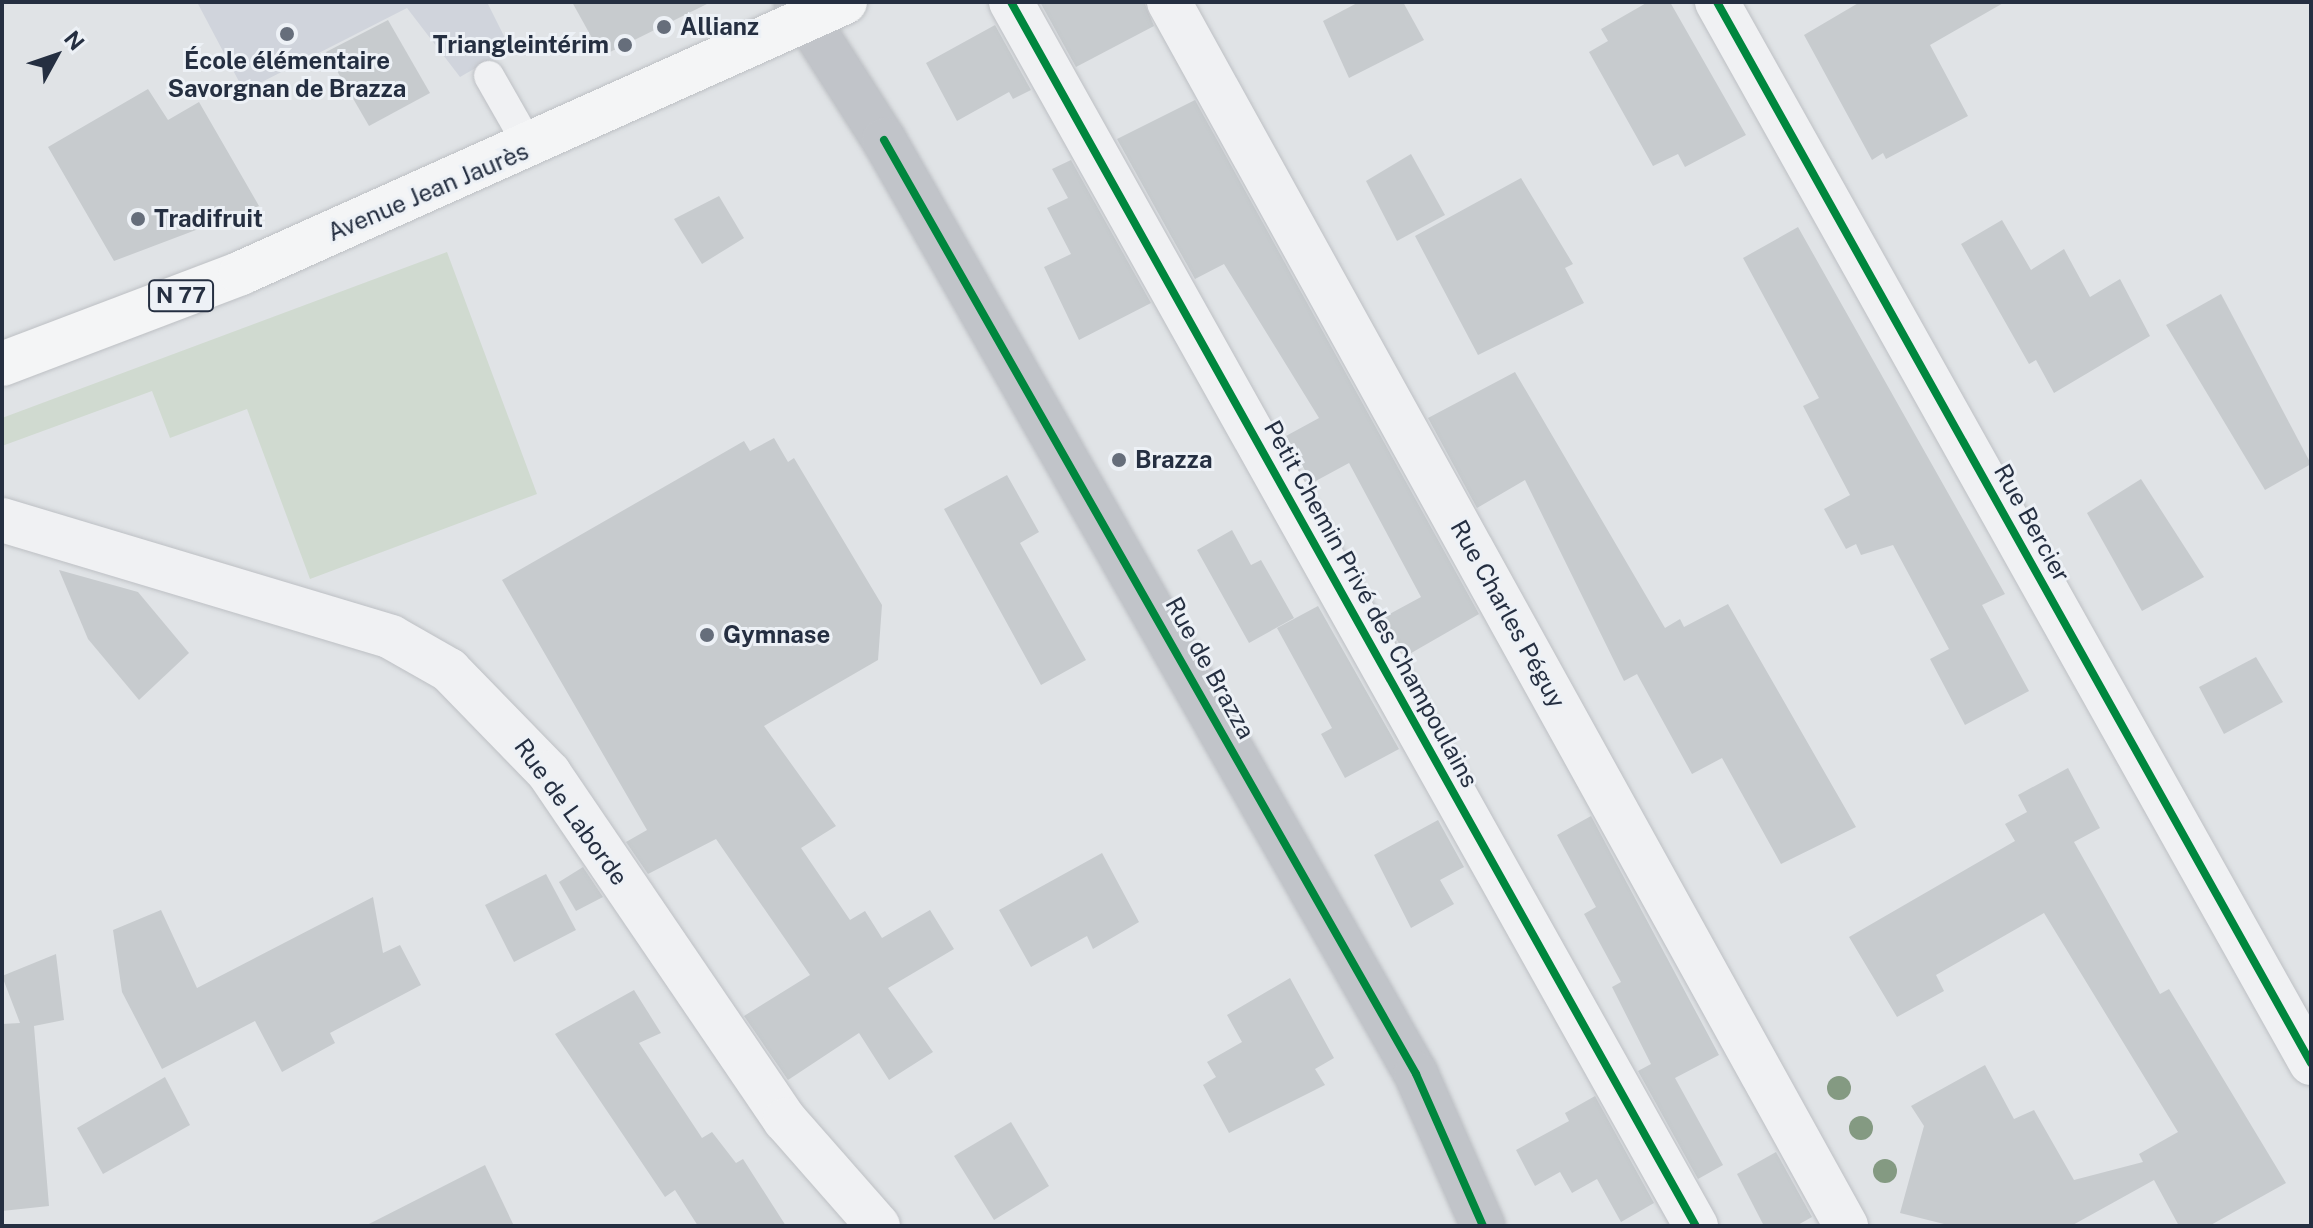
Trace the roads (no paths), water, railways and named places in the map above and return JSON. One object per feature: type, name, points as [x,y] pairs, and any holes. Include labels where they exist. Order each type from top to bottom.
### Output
[{"type":"main road","name":"Avenue Jean Jaurès","points":[[2,364],[241,273],[530,148],[816,8]]},
{"type":"main road","name":"Rue de Brazza","points":[[816,8],[884,140],[1416,1074],[1483,1226]]},
{"type":"street","name":"Petit Chemin Privé des Champoulains","points":[[1011,2],[1696,1226]]},
{"type":"street","name":"Rue Charles Péguy","points":[[1169,2],[1846,1226]]},
{"type":"street","name":"Rue Bercier","points":[[1717,2],[2311,1063]]},
{"type":"street","name":"Rue de Laborde","points":[[2,520],[391,637],[449,670],[549,773],[785,1120],[878,1226]]},
{"type":"lane","points":[[489,76],[530,148]]},
{"type":"place","name":"Allianz","points":[[664,27]]},
{"type":"place","name":"École élémentaire Savorgnan de Brazza","points":[[287,34]]},
{"type":"place","name":"Triangleintérim","points":[[625,45]]},
{"type":"place","name":"Tradifruit","points":[[138,219]]},
{"type":"place","name":"Brazza","points":[[1119,460]]},
{"type":"place","name":"Gymnase","points":[[707,635]]}]
